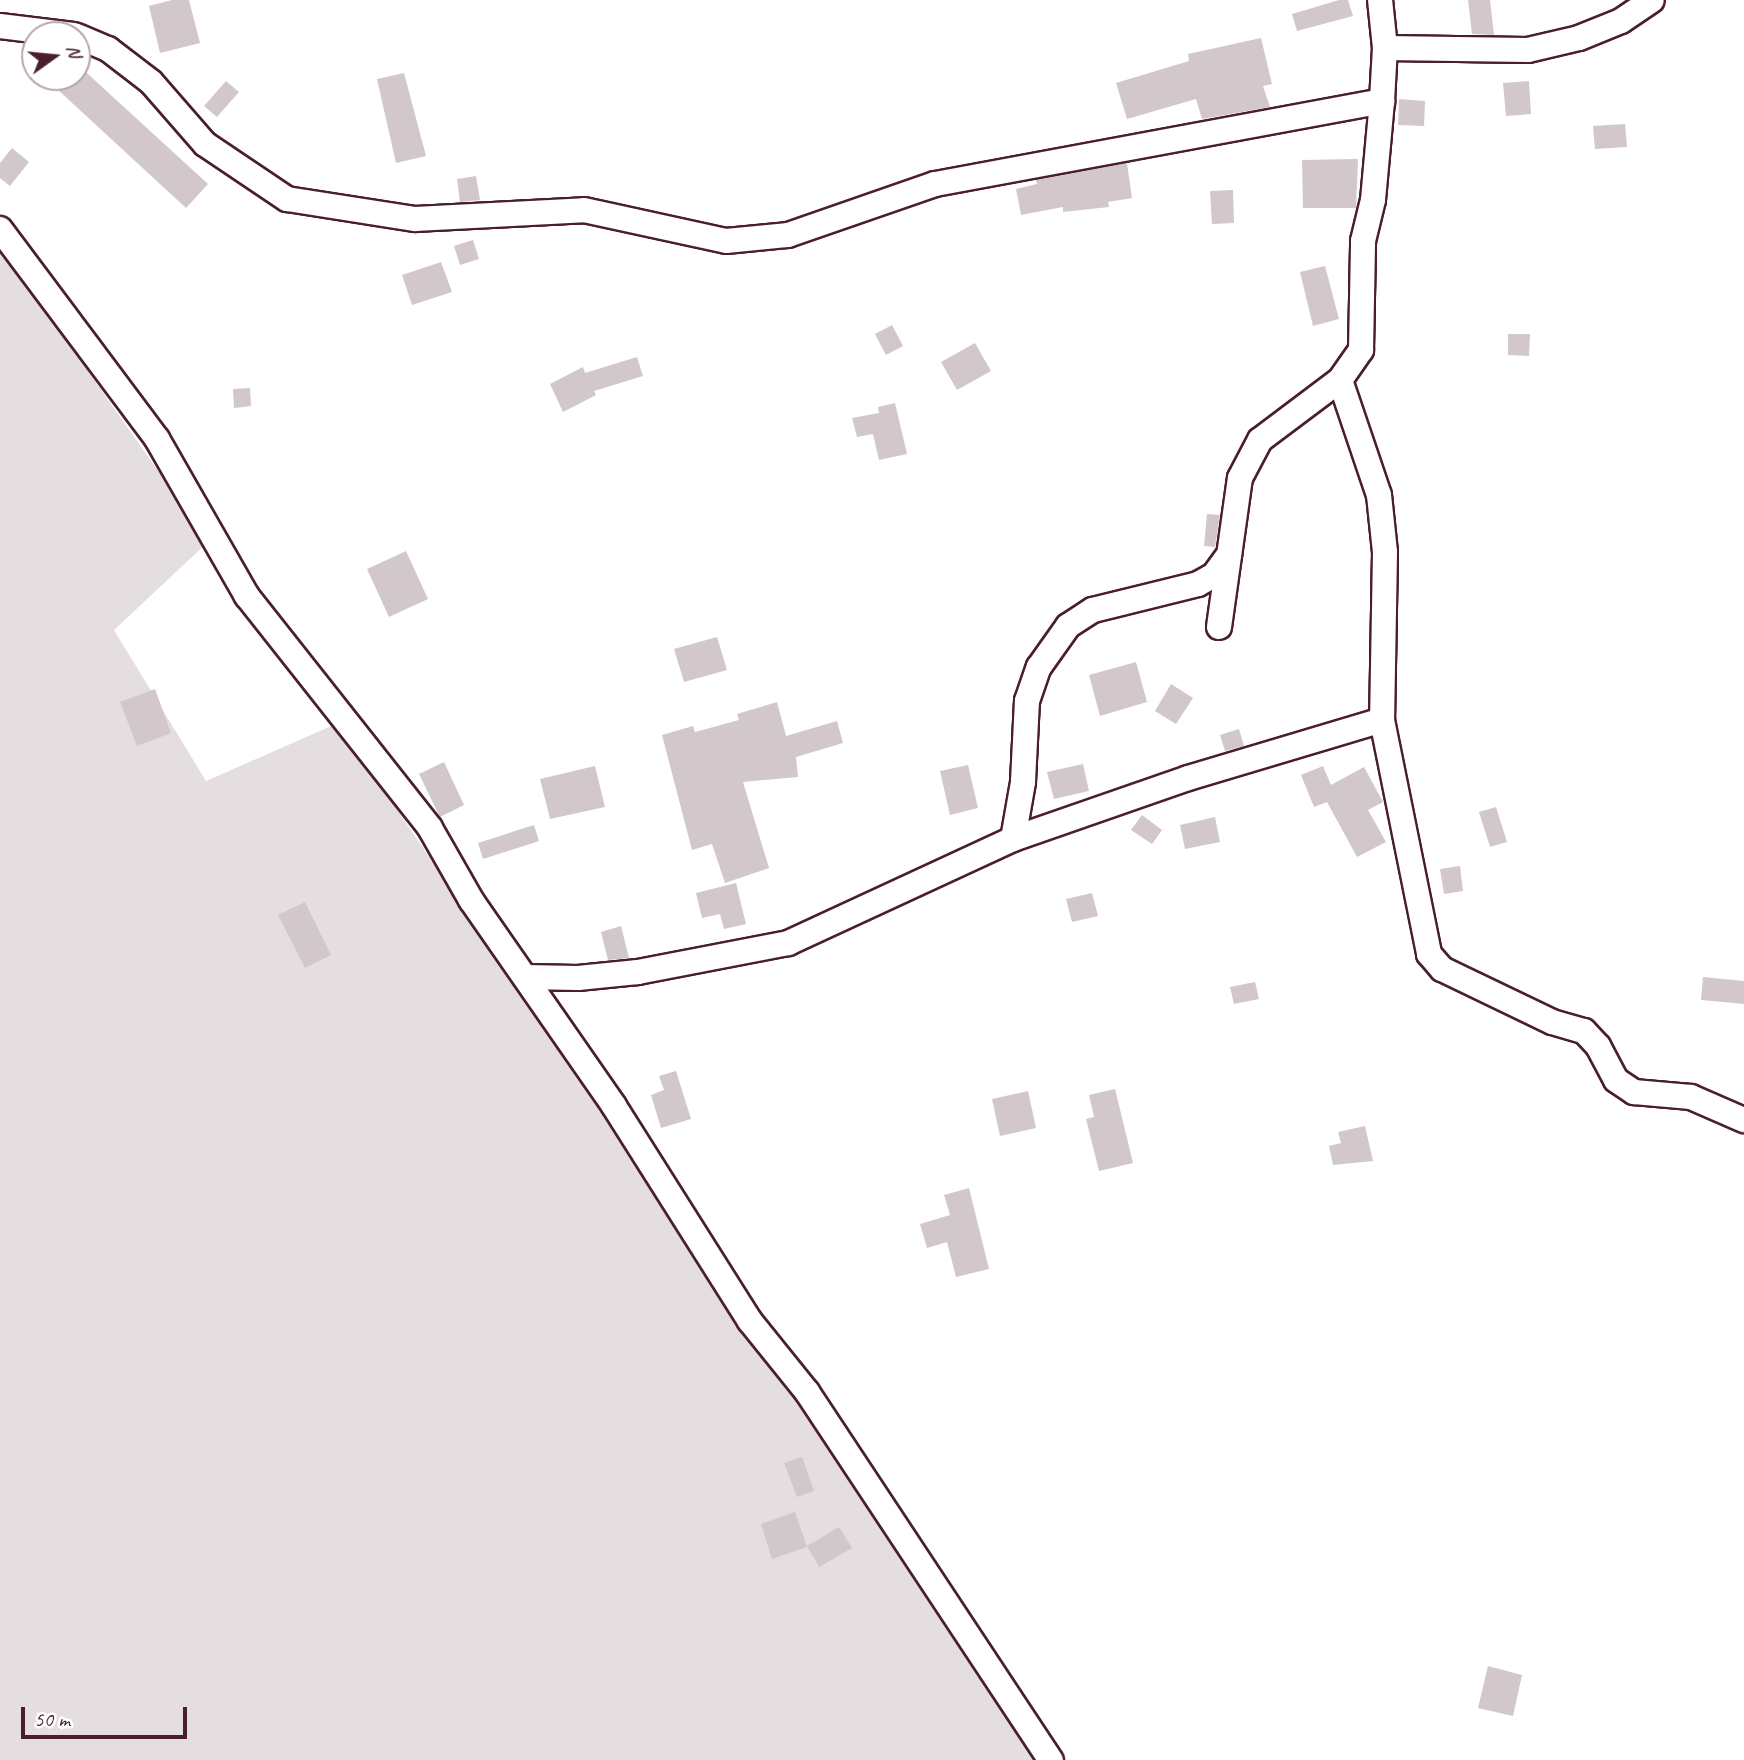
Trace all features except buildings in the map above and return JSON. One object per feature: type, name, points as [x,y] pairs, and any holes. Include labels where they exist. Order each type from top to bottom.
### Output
[{"type":"street","points":[[1219,627],[1240,478],[1260,440],[1340,380],[1362,350],[1363,241],[1373,200],[1385,48],[1380,0]]},
{"type":"street","points":[[1385,48],[1528,50],[1610,25],[1652,0]]},
{"type":"street","points":[[0,26],[21,29]]},
{"type":"street","points":[[91,42],[108,50],[150,82],[205,144],[287,199],[415,219],[584,210],[726,242],[788,235],[935,184],[1382,102]]},
{"type":"street","points":[[0,229],[157,439],[247,596],[430,828],[471,900],[614,1106],[750,1321],[807,1392],[1051,1760]]},
{"type":"street","points":[[1340,380],[1379,495],[1385,552],[1382,720],[1429,954],[1442,970],[1552,1022],[1584,1031],[1598,1046],[1616,1080],[1634,1092],[1691,1097],[1744,1120]]},
{"type":"street","points":[[1013,839],[1023,782],[1027,701],[1039,667],[1068,626],[1093,610],[1198,584],[1214,575],[1231,550]]},
{"type":"street","points":[[525,977],[578,978],[638,972],[788,943],[886,902],[1013,839],[1188,778],[1382,720]]},
{"type":"shaded area","points":[[0,246],[208,542],[114,630],[206,781],[338,723],[1044,1760],[0,1760]]}]
